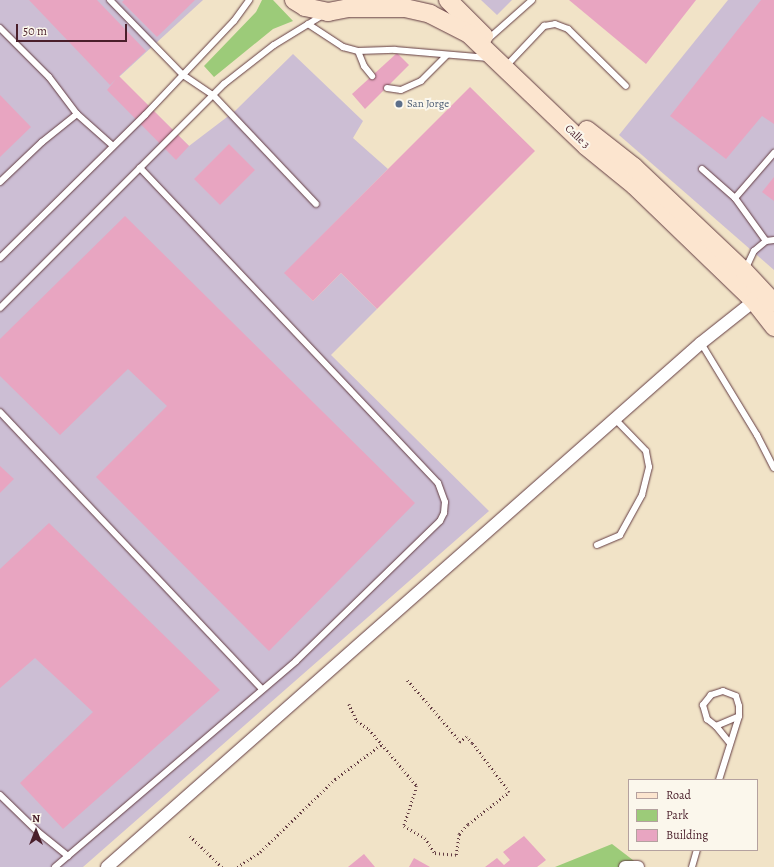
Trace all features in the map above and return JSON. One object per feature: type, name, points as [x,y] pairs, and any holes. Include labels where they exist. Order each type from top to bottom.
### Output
[{"type":"main road","points":[[294,0],[305,7],[328,12]]},
{"type":"main road","name":"Calle 3","points":[[448,0],[487,40],[502,60],[586,146],[635,186],[754,301],[774,327]]},
{"type":"main road","name":"Calle 3","points":[[328,12],[355,4],[405,8],[430,14],[469,34],[594,137],[634,167],[744,271],[774,303]]},
{"type":"street","points":[[107,867],[404,603],[616,420],[701,343],[754,301]]},
{"type":"street","points":[[625,867],[638,867]]},
{"type":"lane","points":[[0,258],[183,75],[234,21],[249,0]]},
{"type":"lane","points":[[487,40],[532,0]]},
{"type":"lane","points":[[112,1],[183,75],[213,95],[316,204]]},
{"type":"lane","points":[[0,308],[213,95],[274,46],[328,12]]},
{"type":"lane","points":[[308,24],[344,47],[358,51],[395,50],[446,56],[502,60],[544,26],[555,24],[568,29],[626,86]]},
{"type":"lane","points":[[0,28],[49,77],[77,114],[113,146]]},
{"type":"lane","points":[[358,51],[364,66],[372,76]]},
{"type":"lane","points":[[386,88],[401,90],[421,81],[446,56]]},
{"type":"lane","points":[[0,182],[42,142],[77,114]]},
{"type":"lane","points":[[735,198],[774,153]]},
{"type":"lane","points":[[55,867],[262,688],[296,661],[440,521],[444,513],[445,502],[438,483],[140,168]]},
{"type":"lane","points":[[702,169],[735,198],[766,241]]},
{"type":"lane","points":[[744,271],[754,251],[766,241],[774,240]]},
{"type":"lane","points":[[701,343],[757,435],[774,468]]},
{"type":"lane","points":[[0,412],[262,688]]},
{"type":"lane","points":[[596,544],[620,535],[624,530],[642,495],[649,467],[646,451],[616,420]]},
{"type":"lane","points":[[719,779],[739,716],[736,696],[723,692],[711,695],[703,705],[707,720],[716,726],[730,743]]},
{"type":"lane","points":[[716,726],[739,716]]},
{"type":"lane","points":[[0,795],[36,831],[68,856]]},
{"type":"lane","points":[[692,867],[697,851]]},
{"type":"path","points":[[349,704],[357,721],[369,728],[417,786],[404,826],[425,838],[434,853],[456,855],[459,834],[468,824],[509,792],[467,737],[460,742],[406,680]]},
{"type":"path","points":[[237,867],[260,852],[335,779],[382,744]]},
{"type":"path","points":[[190,836],[222,867]]},
{"type":"shaded area","points":[[0,0],[203,0],[119,77],[189,146],[235,111],[293,54],[363,121],[353,138],[388,169],[285,273],[313,301],[341,273],[377,309],[331,355],[489,511],[83,867],[0,867]]},
{"type":"shaded area","points":[[481,0],[512,0],[497,15]]},
{"type":"shaded area","points":[[728,0],[774,0],[774,270],[619,135]]},
{"type":"green space","points":[[262,0],[273,0],[293,21],[273,29],[214,77],[204,66],[256,12]]},
{"type":"green space","points":[[612,844],[642,867],[555,867]]},
{"type":"building","points":[[29,0],[97,0],[146,51],[119,76],[189,146],[176,160],[107,90],[116,79],[110,85]]},
{"type":"building","points":[[124,0],[195,0],[157,37],[122,2]]},
{"type":"building","points":[[569,0],[696,0],[646,64]]},
{"type":"building","points":[[761,0],[774,0],[774,124],[762,116],[726,159],[670,116]]},
{"type":"building","points":[[397,53],[409,65],[365,109],[352,94]]},
{"type":"building","points":[[470,87],[535,151],[377,309],[341,273],[313,301],[284,273]]},
{"type":"building","points":[[0,95],[31,127],[0,157]]},
{"type":"building","points":[[229,144],[255,170],[220,205],[194,179]]},
{"type":"building","points":[[774,177],[774,201],[762,192]]},
{"type":"building","points":[[125,216],[415,503],[269,651],[96,477],[167,406],[128,369],[60,435],[0,376],[0,339]]},
{"type":"building","points":[[0,466],[14,479],[0,493]]},
{"type":"building","points":[[49,523],[220,690],[63,829],[20,783],[93,712],[35,658],[0,688],[0,569]]},
{"type":"building","points":[[524,836],[546,860],[537,867],[485,867],[497,858],[504,865],[510,860],[503,852]]},
{"type":"building","points":[[364,854],[375,867],[348,867]]},
{"type":"building","points":[[414,858],[430,867],[409,867]]},
{"type":"place","name":"San Jorge","points":[[399,104]]}]
